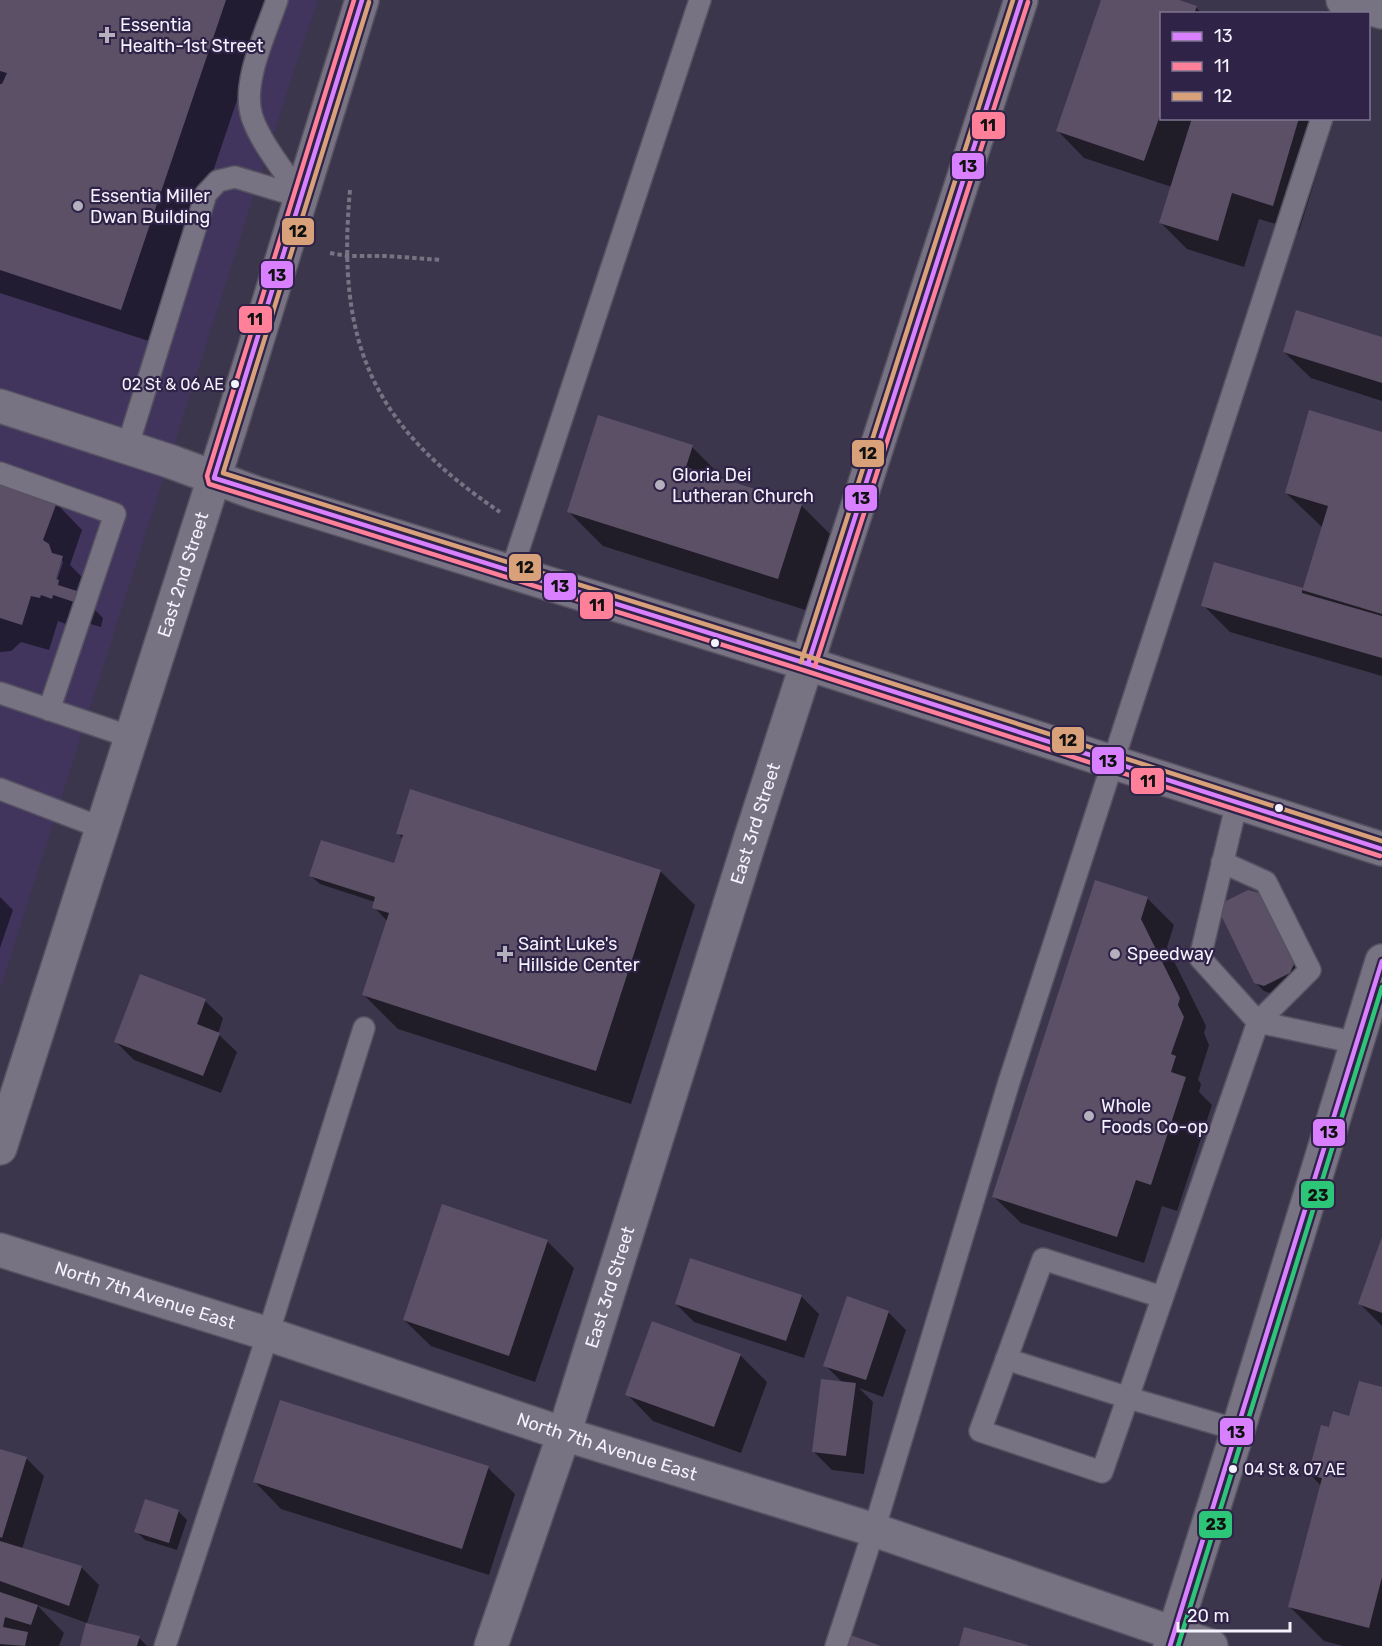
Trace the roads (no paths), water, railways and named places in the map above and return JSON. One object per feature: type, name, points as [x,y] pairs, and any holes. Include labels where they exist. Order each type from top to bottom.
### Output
[{"type":"street","name":"East 2nd Street","points":[[0,1148],[214,478],[362,0]]},
{"type":"street","name":"East 3rd Street","points":[[491,1646],[564,1434],[743,862],[1021,0]]},
{"type":"street","points":[[0,406],[214,478],[808,664],[1382,849]]},
{"type":"street","points":[[1171,1640],[1382,961]]},
{"type":"street","name":"North 7th Avenue East","points":[[0,1250],[268,1334],[564,1434],[874,1530],[1171,1640],[1211,1646]]},
{"type":"lane","points":[[260,0],[262,44]]},
{"type":"lane","points":[[277,0],[250,85],[252,117],[264,140],[302,197]]},
{"type":"lane","points":[[511,572],[700,0]]},
{"type":"lane","points":[[836,1646],[874,1530],[1001,1108],[1321,120]]},
{"type":"lane","points":[[127,448],[206,194],[218,181],[235,177],[302,197]]},
{"type":"lane","points":[[0,473],[115,514],[49,710]]},
{"type":"lane","points":[[0,693],[131,737]]},
{"type":"lane","points":[[0,789],[102,828]]},
{"type":"lane","points":[[1237,802],[1200,958],[1258,1022],[1357,1043]]},
{"type":"lane","points":[[1162,1297],[1043,1259],[980,1431],[1102,1472],[1258,1022],[1310,970],[1266,882],[1222,862]]},
{"type":"lane","points":[[165,1646],[268,1334],[364,1028]]},
{"type":"lane","points":[[1006,1359],[1238,1430]]},
{"type":"place","name":"Essentia Health-1st Street","points":[[107,35]]},
{"type":"place","name":"Essentia Miller Dwan Building","points":[[78,206]]},
{"type":"place","name":"02 St & 06 AE","points":[[235,384]]},
{"type":"place","name":"Gloria Dei Lutheran Church","points":[[660,485]]},
{"type":"place","name":"Saint Luke's Hillside Center","points":[[505,954]]},
{"type":"place","name":"Speedway","points":[[1115,954]]},
{"type":"place","name":"Whole Foods Co-op","points":[[1089,1116]]},
{"type":"place","name":"04 St & 07 AE","points":[[1233,1469]]}]
